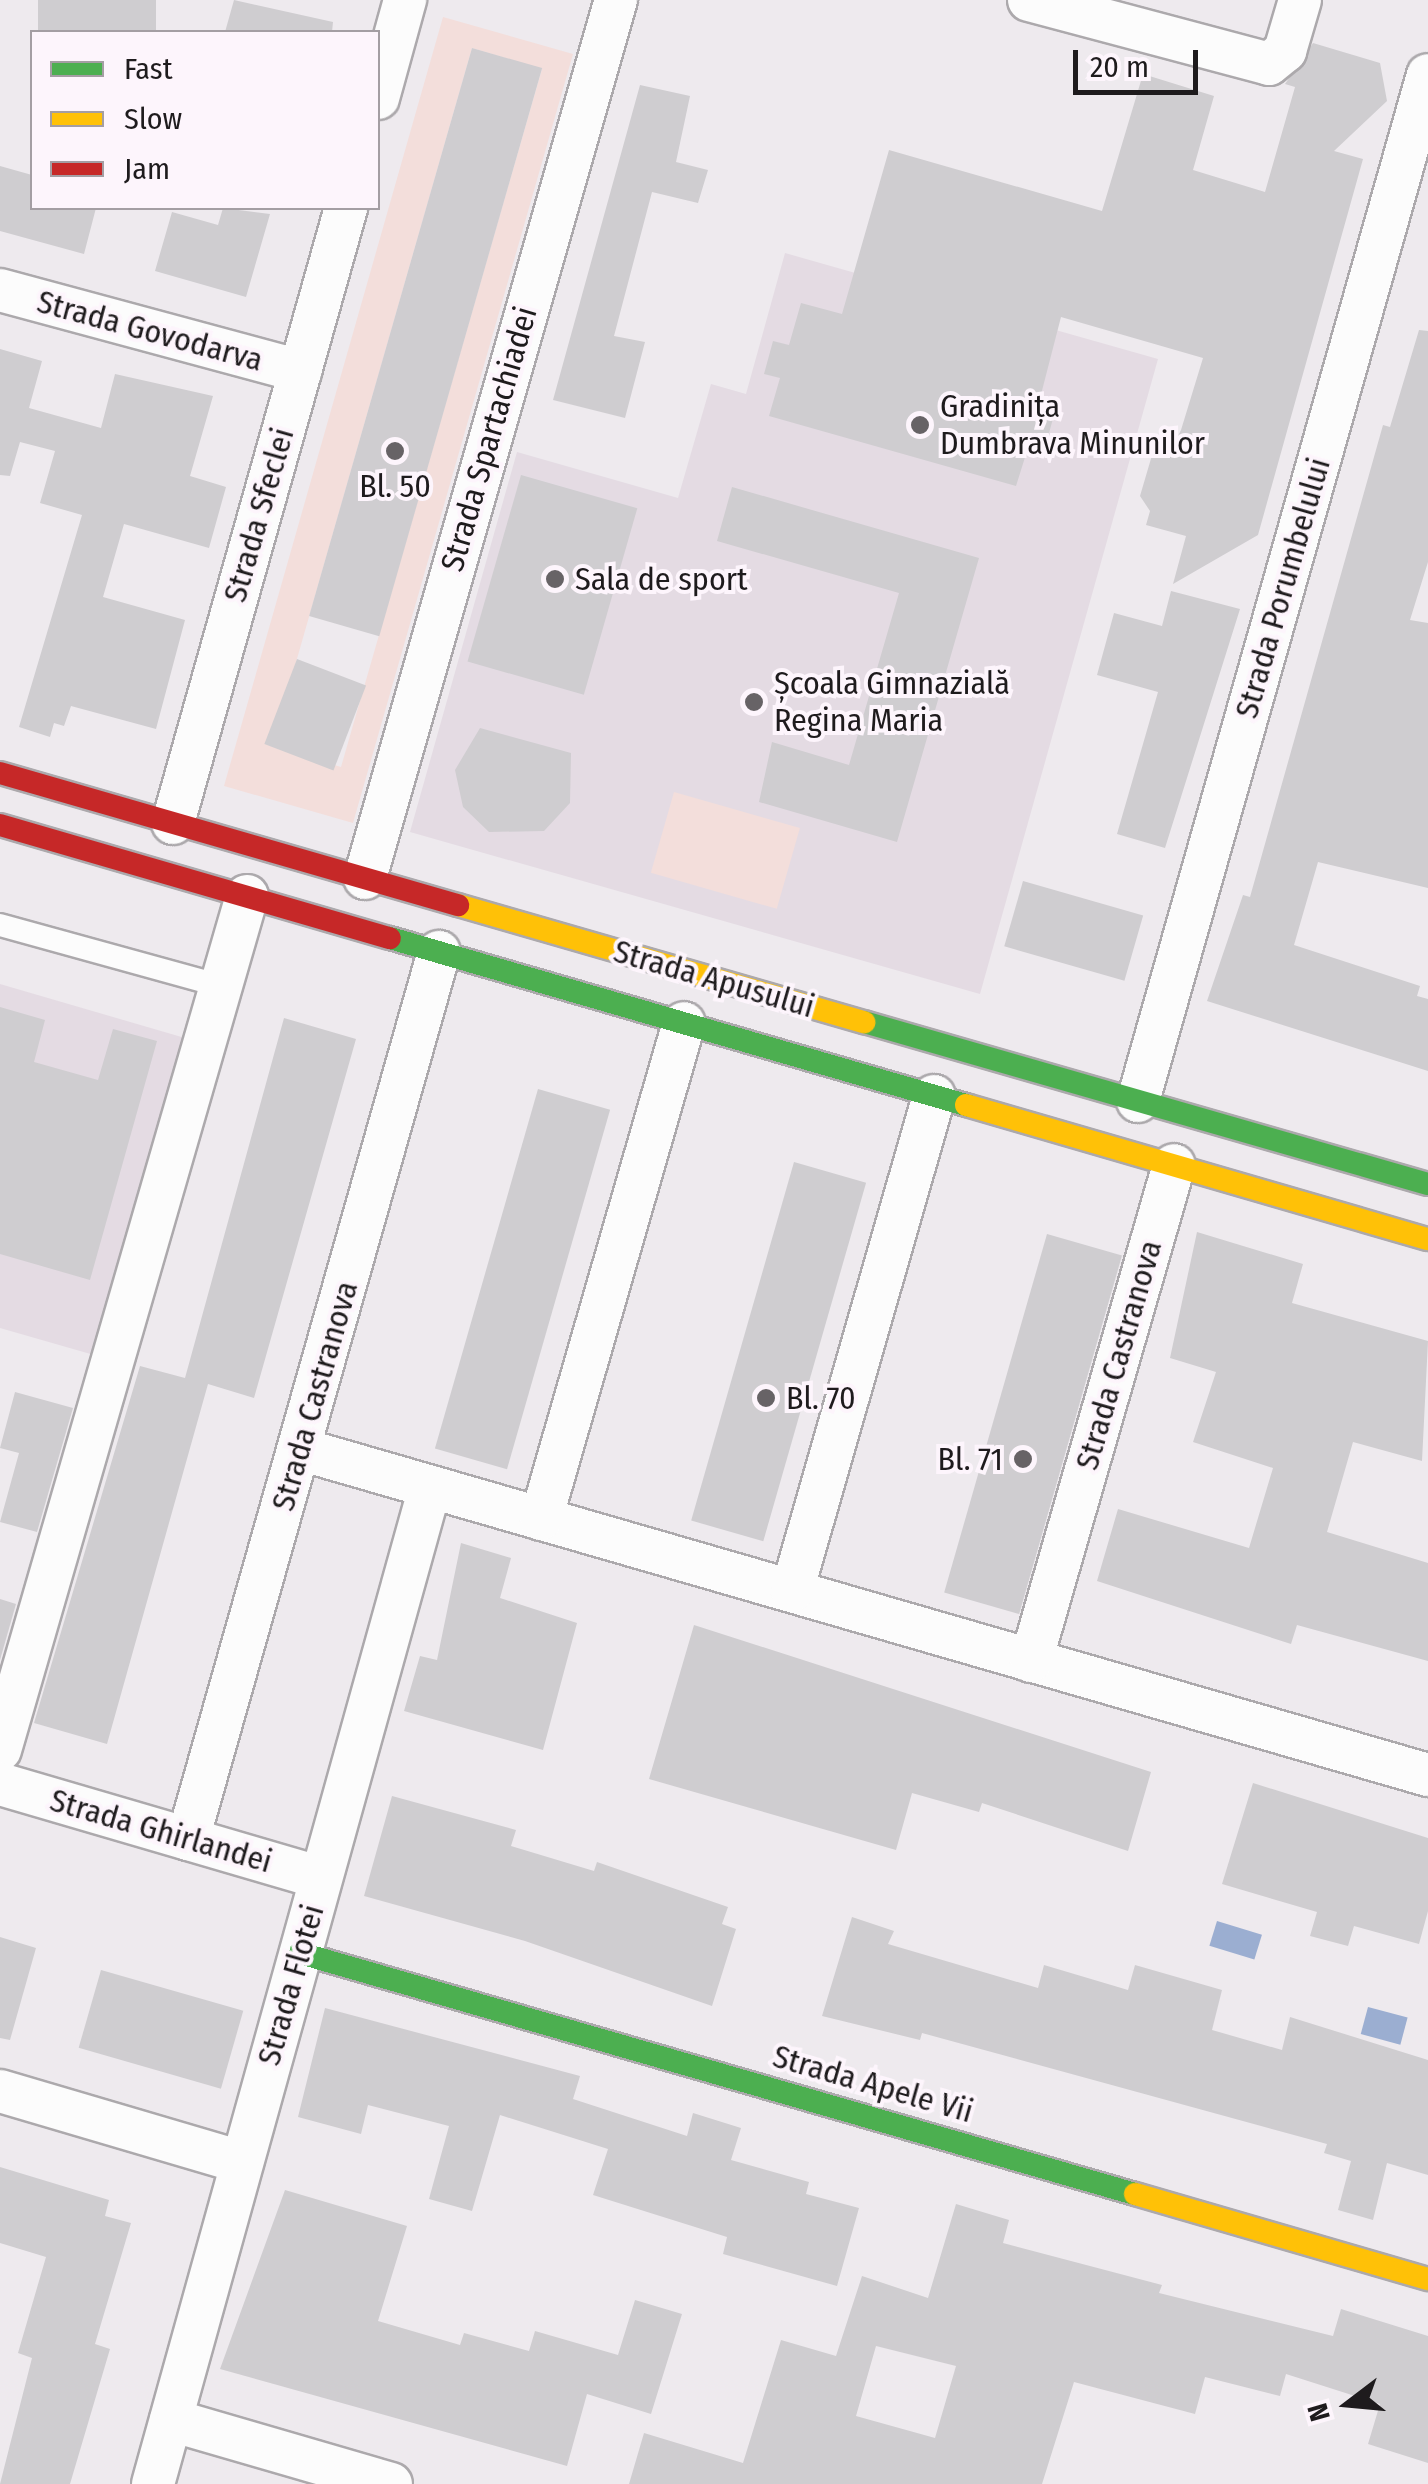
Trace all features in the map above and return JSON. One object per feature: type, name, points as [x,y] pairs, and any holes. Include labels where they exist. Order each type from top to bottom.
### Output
[{"type":"main road","name":"Strada Apusului","points":[[0,772],[1428,1184]]},
{"type":"main road","points":[[158,870],[173,823]]},
{"type":"main road","name":"Strada Apusului","points":[[0,824],[1428,1239]]},
{"type":"main road","points":[[246,896],[260,848]]},
{"type":"main road","points":[[934,1096],[948,1047]]},
{"type":"main road","points":[[1174,1165],[1188,1115]]},
{"type":"main road","name":"Strada Apele Vii","points":[[300,1953],[1428,2279]]},
{"type":"street","points":[[380,91],[406,0]]},
{"type":"street","name":"Strada Spartachiadei","points":[[365,878],[616,0]]},
{"type":"street","points":[[1030,0],[1269,64],[1285,51],[1300,0]]},
{"type":"street","name":"Strada Porumbelului","points":[[1138,1101],[1428,74]]},
{"type":"street","name":"Strada Sfeclei","points":[[173,823],[345,210]]},
{"type":"street","name":"Strada Govodarva","points":[[0,290],[300,372]]},
{"type":"street","points":[[0,1750],[246,896]]},
{"type":"street","name":"Strada Castranova","points":[[188,1839],[439,952]]},
{"type":"street","points":[[541,1519],[684,1023]]},
{"type":"street","points":[[792,1591],[934,1096]]},
{"type":"street","name":"Strada Castranova","points":[[1031,1660],[1174,1165]]},
{"type":"street","points":[[300,1449],[1428,1774]]},
{"type":"street","name":"Strada Flotei","points":[[153,2484],[430,1487]]},
{"type":"street","name":"Strada Ghirlandei","points":[[0,1784],[321,1878]]},
{"type":"street","points":[[0,2091],[242,2162]]},
{"type":"street","points":[[171,2420],[390,2484]]},
{"type":"lane","points":[[0,925],[221,986]]},
{"type":"shaded area","points":[[443,17],[573,54],[353,823],[224,786]],"holes":[[[472,48],[542,69],[341,767],[272,746]]]},
{"type":"shaded area","name":"Școala Gimnazială Regina Maria","points":[[785,253],[1158,359],[980,994],[410,832],[517,452],[678,498],[711,384],[746,394]]},
{"type":"shaded area","points":[[674,792],[800,828],[777,909],[651,873]]},
{"type":"shaded area","points":[[0,984],[185,1038],[94,1355],[0,1328]]},
{"type":"water","points":[[1217,1921],[1262,1935],[1254,1960],[1209,1946]]},
{"type":"water","points":[[1368,2007],[1408,2018],[1400,2045],[1361,2034]]},
{"type":"building","points":[[38,0],[156,0],[156,30],[38,30]]},
{"type":"building","points":[[234,0],[333,22],[332,30],[226,30]]},
{"type":"building","points":[[1313,43],[1380,63],[1387,101],[1334,151],[1363,159],[1258,535],[1173,584],[1186,536],[1146,525],[1150,511],[1140,496],[1155,445],[1171,450],[1181,430],[1203,358],[1061,317],[1037,410],[1054,415],[1043,455],[1027,451],[1016,486],[769,416],[780,378],[764,374],[773,341],[789,345],[801,303],[842,314],[889,150],[1102,211],[1143,74],[1214,96],[1193,170],[1265,192],[1295,87],[1285,84]]},
{"type":"building","name":"Bl. 50","points":[[472,48],[542,68],[379,636],[309,616]]},
{"type":"building","points":[[640,85],[690,96],[676,162],[708,170],[698,203],[652,192],[614,336],[645,342],[625,418],[553,400]]},
{"type":"building","points":[[0,166],[30,174],[30,210],[95,210],[84,254],[0,231]]},
{"type":"building","points":[[222,210],[270,214],[246,297],[155,271],[172,212],[218,225]]},
{"type":"building","points":[[1419,330],[1428,331],[1428,562],[1410,620],[1428,623],[1428,888],[1318,862],[1294,945],[1420,986],[1417,996],[1428,999],[1428,1071],[1207,1001],[1243,895],[1250,897],[1383,425],[1390,427]]},
{"type":"building","points":[[0,349],[42,361],[29,408],[101,428],[115,374],[213,396],[190,476],[226,487],[209,548],[124,524],[103,597],[185,620],[156,729],[71,706],[64,726],[54,723],[50,737],[19,727],[82,515],[40,503],[55,451],[20,442],[10,476],[0,475]]},
{"type":"building","name":"Sala de sport","points":[[521,475],[637,508],[584,695],[468,661]]},
{"type":"building","points":[[732,487],[979,558],[897,842],[759,802],[772,742],[849,765],[899,593],[717,541]]},
{"type":"building","points":[[1171,591],[1240,609],[1165,848],[1117,834],[1158,692],[1097,675],[1114,613],[1162,626]]},
{"type":"building","points":[[297,659],[366,686],[333,770],[264,744]]},
{"type":"building","points":[[480,728],[571,753],[570,803],[544,831],[489,832],[463,807],[455,770]]},
{"type":"building","points":[[1023,881],[1143,915],[1124,981],[1004,946]]},
{"type":"building","points":[[0,1007],[45,1020],[34,1062],[98,1080],[113,1029],[157,1041],[90,1280],[0,1254]]},
{"type":"building","points":[[284,1018],[356,1039],[254,1398],[208,1384],[107,1744],[34,1723],[140,1366],[185,1378]]},
{"type":"building","points":[[538,1089],[610,1110],[507,1469],[435,1449]]},
{"type":"building","name":"Bl. 70","points":[[794,1162],[866,1183],[763,1541],[691,1521]]},
{"type":"building","points":[[1197,1232],[1303,1264],[1292,1303],[1428,1341],[1422,1461],[1353,1442],[1327,1532],[1428,1563],[1428,1661],[1297,1625],[1291,1644],[1097,1581],[1118,1509],[1249,1548],[1273,1468],[1193,1442],[1216,1372],[1170,1358]]},
{"type":"building","name":"Bl. 71","points":[[1047,1234],[1122,1255],[1019,1614],[944,1593]]},
{"type":"building","points":[[15,1392],[73,1408],[37,1532],[0,1522],[19,1453],[0,1448]]},
{"type":"building","points":[[461,1543],[511,1558],[500,1598],[577,1623],[543,1750],[404,1711],[420,1656],[437,1660]]},
{"type":"building","points":[[0,1599],[16,1604],[0,1660]]},
{"type":"building","points":[[694,1625],[1151,1772],[1128,1851],[982,1803],[979,1812],[912,1793],[896,1850],[649,1779]]},
{"type":"building","points":[[1253,1783],[1428,1838],[1428,1911],[1419,1944],[1354,1926],[1348,1946],[1310,1936],[1317,1912],[1222,1884]]},
{"type":"building","points":[[392,1796],[516,1830],[511,1846],[594,1871],[597,1862],[728,1907],[722,1924],[736,1929],[712,2006],[525,1941],[364,1896]]},
{"type":"building","points":[[852,1917],[894,1931],[888,1944],[1038,1988],[1044,1965],[1128,1990],[1135,1965],[1222,1990],[1212,2030],[1282,2050],[1290,2017],[1428,2060],[1428,2175],[1387,2163],[1373,2220],[1338,2210],[1351,2161],[1324,2153],[1327,2144],[922,2033],[920,2040],[822,2016]]},
{"type":"building","points":[[0,1937],[36,1948],[10,2040],[0,2038]]},
{"type":"building","points":[[101,1970],[243,2011],[221,2089],[79,2048]]},
{"type":"building","points":[[325,2008],[580,2076],[573,2099],[687,2136],[693,2113],[741,2128],[731,2160],[809,2182],[806,2194],[859,2208],[837,2286],[723,2254],[727,2237],[593,2195],[608,2149],[500,2115],[472,2211],[429,2199],[449,2126],[368,2105],[361,2134],[298,2117]]},
{"type":"building","points":[[0,2167],[109,2200],[105,2216],[131,2223],[95,2344],[110,2349],[70,2484],[0,2484],[32,2358],[18,2353],[46,2257],[0,2243]]},
{"type":"building","points":[[285,2190],[407,2226],[378,2321],[460,2345],[464,2333],[529,2351],[535,2331],[618,2355],[635,2300],[682,2314],[651,2414],[587,2394],[567,2466],[220,2369]]},
{"type":"building","points":[[956,2204],[1009,2220],[1003,2243],[1162,2285],[1159,2293],[1333,2336],[1341,2309],[1428,2336],[1428,2463],[1368,2444],[1380,2404],[1286,2374],[1280,2396],[1205,2377],[1195,2414],[1074,2382],[1042,2484],[629,2484],[644,2433],[743,2463],[781,2340],[836,2356],[862,2276],[928,2298]],"holes":[[[876,2346],[956,2366],[935,2438],[856,2416]]]},
{"type":"traffic: fast","points":[[390,938],[966,1105]]},
{"type":"traffic: fast","points":[[864,1022],[1428,1184]]},
{"type":"traffic: fast","points":[[300,1953],[1135,2194]]},
{"type":"traffic: slow","points":[[458,905],[864,1022]]},
{"type":"traffic: slow","points":[[966,1105],[1428,1239]]},
{"type":"traffic: slow","points":[[1135,2194],[1428,2279]]},
{"type":"traffic: jam","points":[[0,773],[458,905]]},
{"type":"traffic: jam","points":[[0,825],[390,938]]},
{"type":"place","name":"Gradinița Dumbrava Minunilor","points":[[920,425]]},
{"type":"place","name":"Bl. 50","points":[[395,451]]},
{"type":"place","name":"Sala de sport","points":[[555,579]]},
{"type":"place","name":"Școala Gimnazială Regina Maria","points":[[754,702]]},
{"type":"place","name":"Bl. 70","points":[[766,1398]]},
{"type":"place","name":"Bl. 71","points":[[1023,1459]]}]
